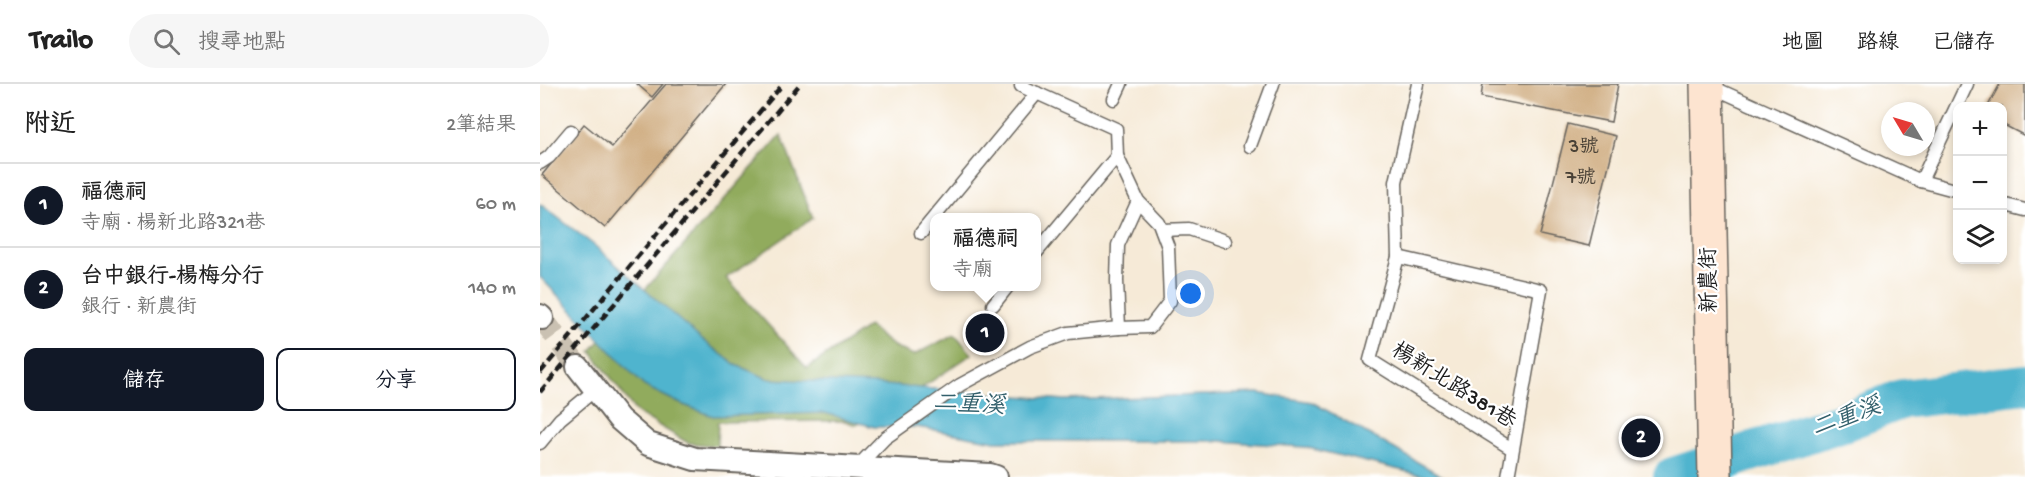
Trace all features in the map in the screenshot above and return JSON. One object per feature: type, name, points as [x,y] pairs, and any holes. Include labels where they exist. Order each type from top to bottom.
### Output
[{"type":"street","name":"新農街","points":[[1706,84],[1715,477]]},
{"type":"street","points":[[578,367],[619,419],[648,444],[695,459],[996,477]]},
{"type":"lane","points":[[856,468],[885,438],[960,385],[1030,348],[1068,333],[1150,327],[1170,301],[1168,247],[1160,223],[1138,201],[1117,156],[1116,129],[1021,86],[1022,84]]},
{"type":"lane","points":[[1114,99],[1120,84]]},
{"type":"lane","points":[[1250,146],[1273,84]]},
{"type":"lane","points":[[1418,84],[1395,182],[1398,257],[1541,290],[1508,477]]},
{"type":"lane","points":[[1706,84],[1921,181],[1953,190]]},
{"type":"lane","points":[[1921,181],[1966,84]]},
{"type":"lane","points":[[938,213],[1037,93]]},
{"type":"lane","points":[[540,163],[549,158],[571,131]]},
{"type":"lane","points":[[1041,247],[1117,156]]},
{"type":"lane","points":[[1119,328],[1118,245],[1138,201]]},
{"type":"lane","points":[[2007,205],[2025,210]]},
{"type":"lane","points":[[921,233],[930,222]]},
{"type":"lane","points":[[1162,230],[1189,229],[1225,242]]},
{"type":"lane","name":"楊新北路381巷","points":[[1398,257],[1370,360],[1512,449]]},
{"type":"lane","points":[[993,305],[1004,291]]},
{"type":"lane","points":[[540,443],[560,419],[595,390]]},
{"type":"green space","points":[[781,135],[813,218],[726,278],[807,368],[869,326],[890,344],[914,355],[955,334],[972,354],[881,415],[856,425],[845,421],[718,422],[717,446],[688,443],[636,412],[591,351]]},
{"type":"water","points":[[540,204],[594,245],[701,339],[736,365],[769,379],[874,384],[1065,400],[1258,393],[1312,402],[1444,477],[1429,477],[1304,447],[1219,441],[995,441],[917,427],[874,427],[825,413],[713,416],[644,386],[540,277]]},
{"type":"building","points":[[637,84],[663,84],[652,97]]},
{"type":"building","points":[[666,84],[726,84],[605,228],[542,175],[584,124],[612,147]]},
{"type":"building","points":[[1483,84],[1618,84],[1611,122],[1481,97]]},
{"type":"building","points":[[2000,84],[2025,84],[2025,136],[2007,127],[2007,102],[1990,102]]},
{"type":"building","points":[[1568,124],[1616,136],[1589,246],[1540,235]]},
{"type":"building","points":[[987,314],[1003,336],[984,352],[967,329]]},
{"type":"waterway","name":"二重溪","points":[[1673,477],[1843,422],[1902,399],[2025,384]]},
{"type":"tunnel","points":[[542,318],[578,367]]},
{"type":"railway","points":[[540,373],[783,84]]},
{"type":"railway","points":[[540,392],[800,84]]},
{"type":"place","name":"福德祠","points":[[985,333]]},
{"type":"place","name":"台中銀行-楊梅分行","points":[[1641,438]]}]
